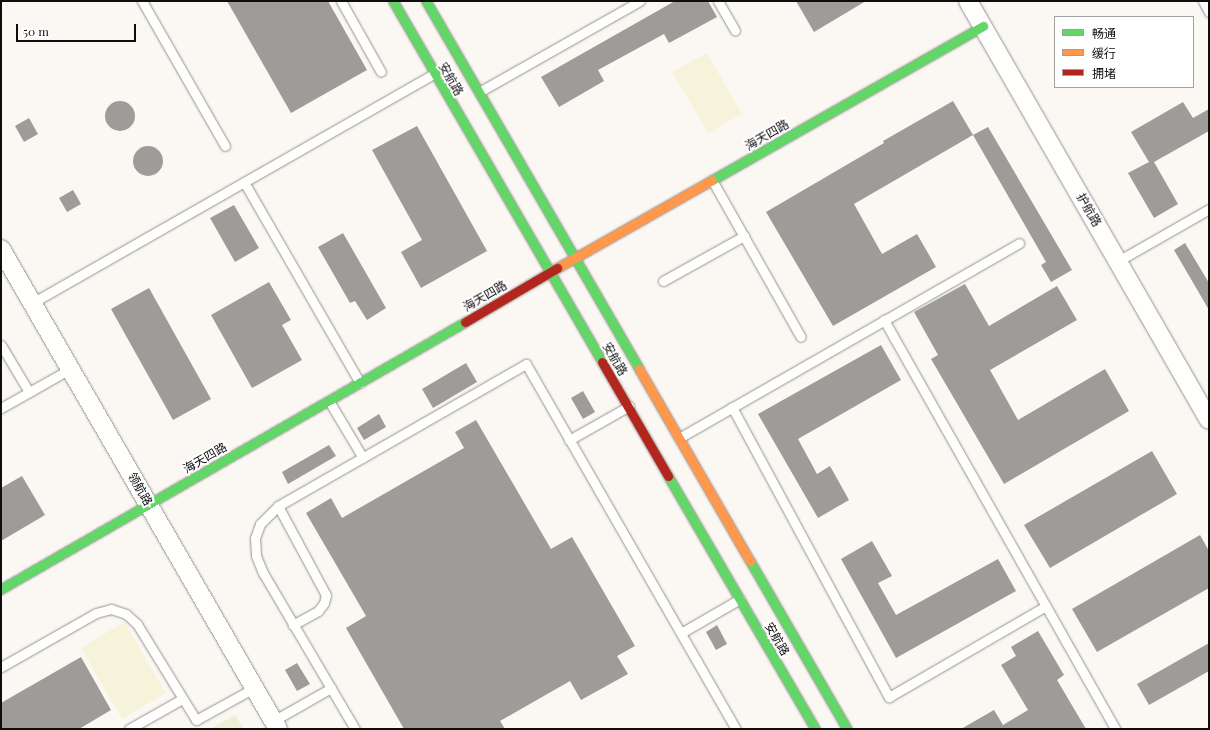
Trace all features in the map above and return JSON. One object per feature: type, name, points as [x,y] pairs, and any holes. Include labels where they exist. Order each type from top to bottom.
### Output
[{"type":"street","name":"安航路","points":[[393,1],[815,729]]},
{"type":"street","name":"安航路","points":[[426,1],[848,729]]},
{"type":"street","name":"护航路","points":[[968,1],[1209,420]]},
{"type":"street","name":"海天四路","points":[[1,588],[329,401],[550,272],[983,26]]},
{"type":"street","name":"领航路","points":[[1,249],[275,725]]},
{"type":"lane","points":[[142,1],[225,146]]},
{"type":"lane","points":[[340,1],[381,72]]},
{"type":"lane","points":[[479,92],[640,1]]},
{"type":"lane","points":[[718,1],[735,30]]},
{"type":"lane","points":[[1203,1],[1209,12]]},
{"type":"lane","points":[[32,303],[434,74]]},
{"type":"lane","points":[[712,180],[802,337]]},
{"type":"lane","points":[[244,182],[360,382]]},
{"type":"lane","points":[[1118,261],[1209,209]]},
{"type":"lane","points":[[663,281],[744,236]]},
{"type":"lane","points":[[679,438],[1019,243]]},
{"type":"lane","points":[[884,320],[1116,729]]},
{"type":"lane","points":[[1,345],[29,392]]},
{"type":"lane","points":[[355,729],[263,573],[256,556],[255,538],[260,524],[278,506],[526,364],[736,729]]},
{"type":"lane","points":[[1,408],[70,368]]},
{"type":"lane","points":[[329,401],[363,458]]},
{"type":"lane","points":[[570,440],[629,406]]},
{"type":"lane","points":[[732,407],[889,696],[1046,606]]},
{"type":"lane","points":[[278,506],[326,594],[324,603],[318,611],[293,625]]},
{"type":"lane","points":[[681,633],[740,599]]},
{"type":"lane","points":[[1,667],[96,613],[112,609],[126,614],[137,624],[196,720],[254,688]]},
{"type":"lane","points":[[275,725],[331,688]]},
{"type":"lane","points":[[129,729],[182,699]]},
{"type":"green space","points":[[707,53],[742,114],[708,133],[672,72]]},
{"type":"green space","points":[[124,622],[166,693],[122,719],[81,648]]},
{"type":"green space","points":[[235,715],[244,729],[210,729]]},
{"type":"building","points":[[227,1],[328,1],[367,70],[291,113]]},
{"type":"building","points":[[675,1],[708,1],[717,17],[669,43],[664,34],[598,70],[604,81],[559,107],[541,77]]},
{"type":"building","points":[[796,1],[866,1],[814,32]]},
{"type":"building","points":[[120,101],[131,105],[135,116],[131,127],[120,131],[109,127],[105,116],[109,105]]},
{"type":"building","points":[[953,101],[973,135],[854,204],[882,254],[917,234],[936,267],[833,326],[766,212],[884,143],[883,141]]},
{"type":"building","points":[[1183,102],[1193,118],[1209,109],[1209,131],[1154,162],[1178,204],[1154,218],[1128,173],[1149,162],[1131,132]]},
{"type":"building","points":[[29,118],[38,134],[24,142],[15,126]]},
{"type":"building","points":[[417,126],[487,251],[421,288],[401,252],[422,240],[372,150]]},
{"type":"building","points":[[988,127],[1072,270],[1051,282],[1041,265],[1046,262],[973,135]]},
{"type":"building","points":[[148,146],[154,147],[162,155],[162,167],[154,175],[148,176],[142,175],[134,167],[133,161],[134,155],[142,147]]},
{"type":"building","points":[[73,190],[81,204],[67,212],[59,198]]},
{"type":"building","points":[[234,205],[259,248],[235,262],[210,218]]},
{"type":"building","points":[[343,233],[386,308],[367,320],[355,301],[350,303],[318,247]]},
{"type":"building","points":[[1185,243],[1209,283],[1209,310],[1174,250]]},
{"type":"building","points":[[269,282],[291,320],[282,325],[302,360],[252,388],[211,315]]},
{"type":"building","points":[[965,284],[989,326],[1057,286],[1077,320],[990,370],[1018,420],[1105,369],[1129,411],[1004,484],[931,359],[938,355],[914,312]]},
{"type":"building","points":[[149,288],[211,399],[173,420],[111,309]]},
{"type":"building","points":[[881,345],[901,380],[798,439],[817,474],[830,466],[849,500],[818,518],[758,414]]},
{"type":"building","points":[[466,363],[477,382],[433,408],[422,389]]},
{"type":"building","points":[[583,391],[595,412],[583,419],[571,398]]},
{"type":"building","points":[[379,414],[386,427],[364,440],[357,428]]},
{"type":"building","points":[[476,420],[551,549],[572,537],[635,646],[617,656],[628,674],[581,700],[570,681],[500,721],[505,729],[404,729],[346,628],[366,616],[306,513],[331,498],[342,518],[464,448],[455,432]]},
{"type":"building","points":[[329,445],[336,456],[288,484],[282,472]]},
{"type":"building","points":[[1152,451],[1177,494],[1050,568],[1024,525]]},
{"type":"building","points":[[22,476],[45,515],[1,541],[1,488]]},
{"type":"building","points":[[1200,535],[1209,551],[1209,588],[1097,652],[1072,609]]},
{"type":"building","points":[[872,541],[892,576],[878,583],[896,615],[998,559],[1016,591],[896,658],[841,559]]},
{"type":"building","points":[[717,625],[727,644],[716,650],[706,632]]},
{"type":"building","points":[[1038,631],[1064,675],[1057,680],[1086,729],[961,729],[994,710],[1003,725],[1028,710],[1001,665],[1016,656],[1011,647]]},
{"type":"building","points":[[1209,643],[1209,671],[1149,705],[1137,684]]},
{"type":"building","points":[[81,657],[111,710],[79,729],[1,729],[1,703]]},
{"type":"building","points":[[297,663],[310,684],[297,691],[285,670]]},
{"type":"traffic: fast","points":[[393,1],[602,362]]},
{"type":"traffic: fast","points":[[426,1],[639,369]]},
{"type":"traffic: fast","points":[[712,180],[983,26]]},
{"type":"traffic: fast","points":[[1,589],[465,322]]},
{"type":"traffic: fast","points":[[668,476],[815,729]]},
{"type":"traffic: fast","points":[[750,561],[847,729]]},
{"type":"traffic: slow","points":[[557,268],[712,180]]},
{"type":"traffic: slow","points":[[639,369],[750,561]]},
{"type":"traffic: jam","points":[[465,322],[557,268]]},
{"type":"traffic: jam","points":[[602,362],[668,476]]}]
